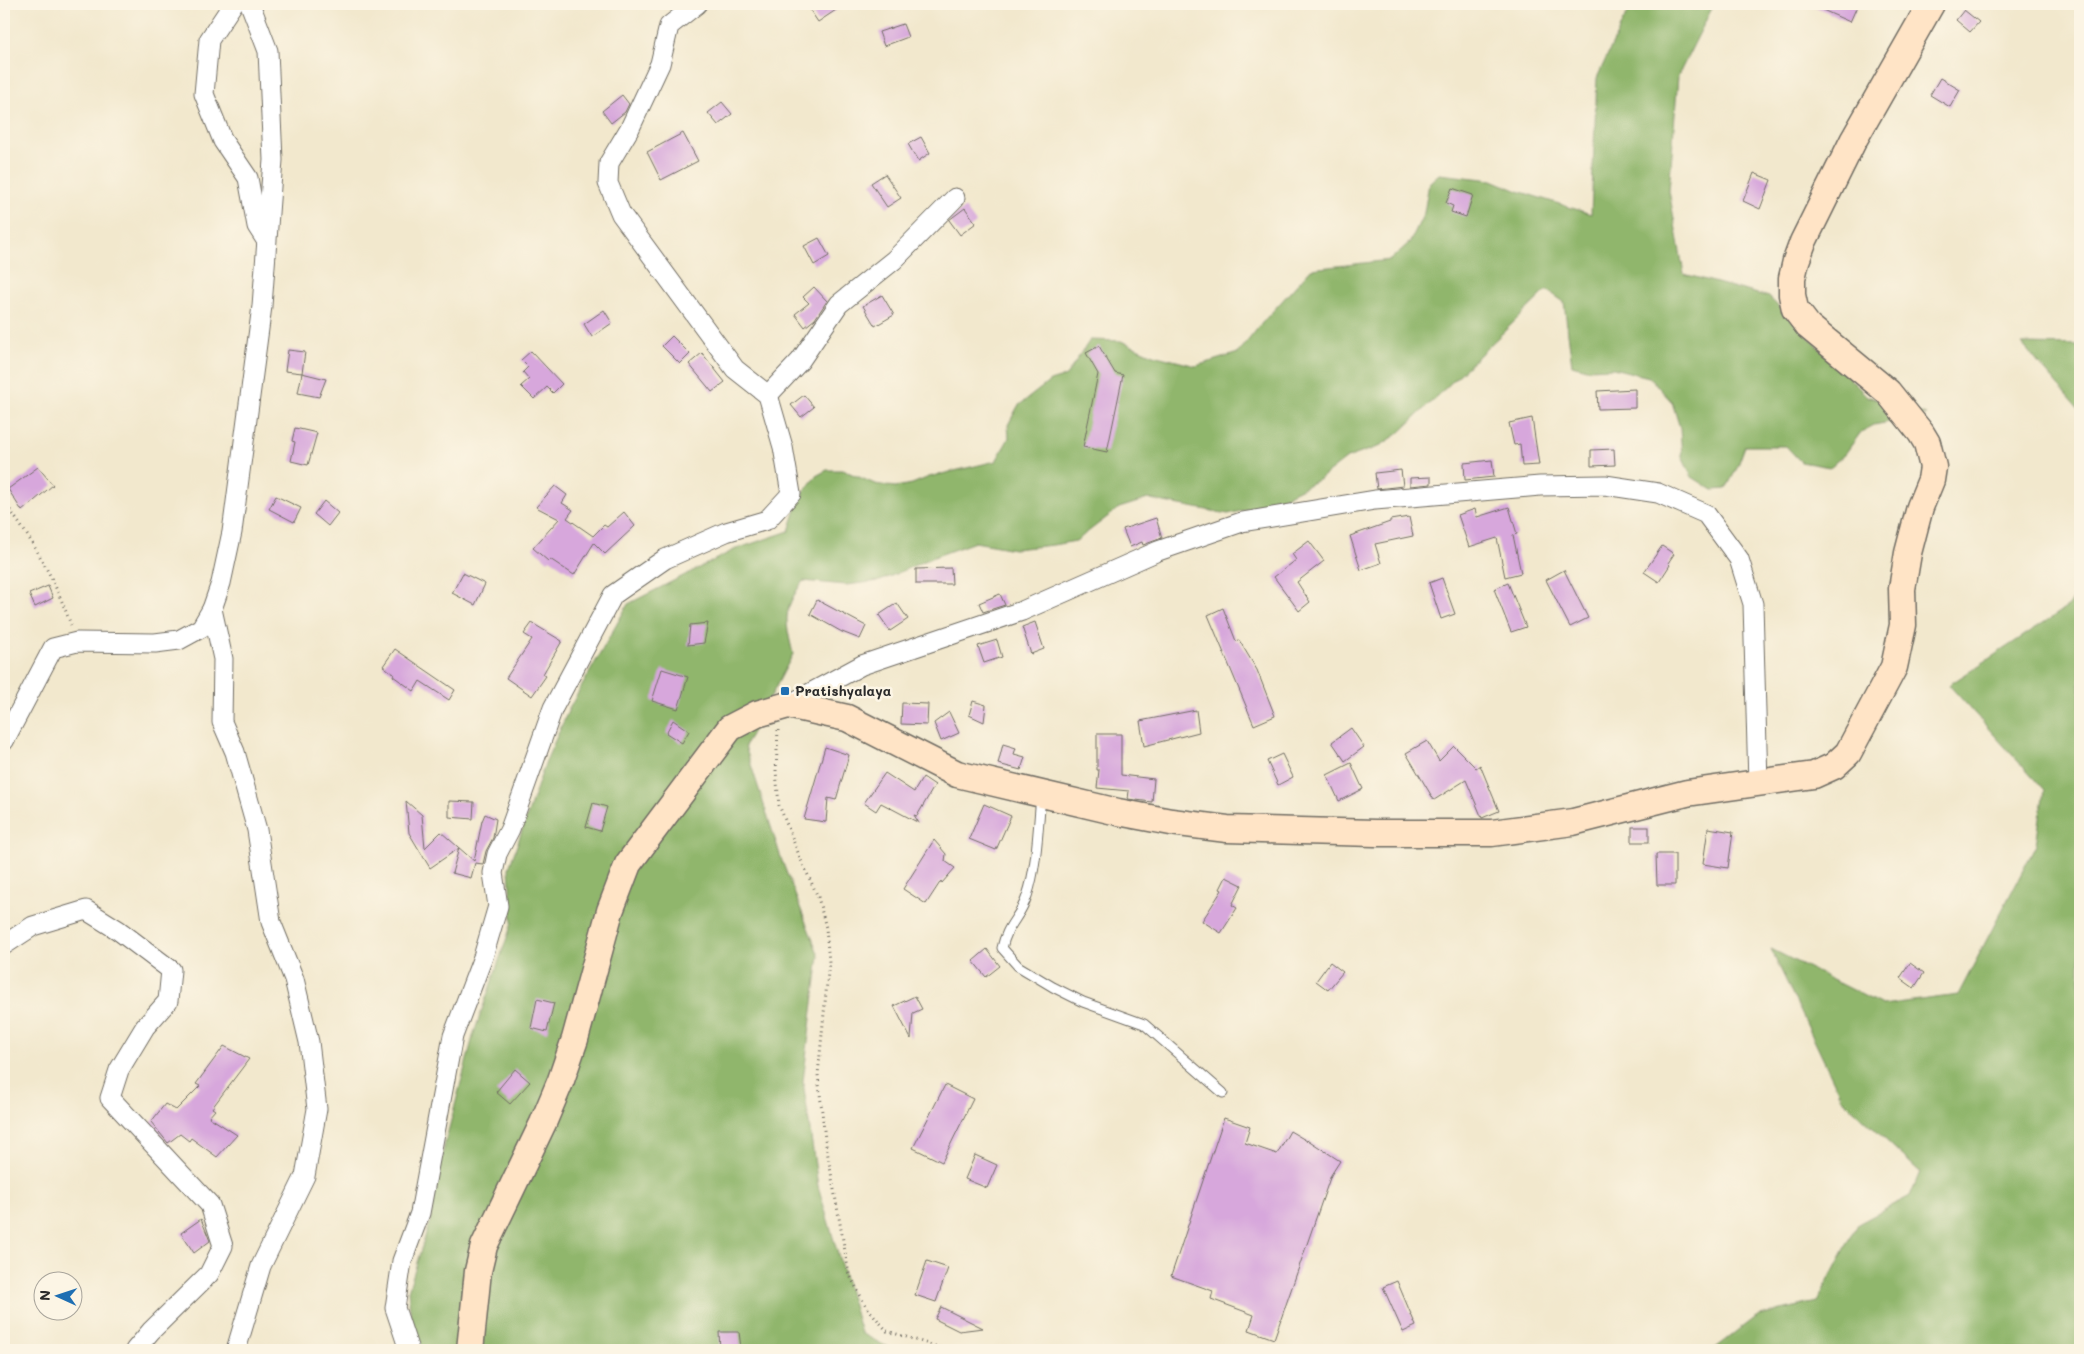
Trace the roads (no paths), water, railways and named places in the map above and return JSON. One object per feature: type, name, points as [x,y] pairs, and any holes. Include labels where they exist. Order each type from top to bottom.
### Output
[{"type":"main road","points":[[470,1350],[478,1271],[484,1246],[543,1123],[561,1080],[575,1039],[610,911],[628,864],[730,728],[757,714],[784,706],[847,718],[957,774],[1041,795],[1171,822],[1226,829],[1375,833],[1492,833],[1572,822],[1687,793],[1814,775],[1834,766],[1848,753],[1894,667],[1903,625],[1904,580],[1908,552],[1920,507],[1931,480],[1933,468],[1931,456],[1921,433],[1894,399],[1808,326],[1795,309],[1792,295],[1796,260],[1853,141],[1931,4]]},
{"type":"street","points":[[233,4],[209,40],[204,94],[223,141],[248,178],[257,226],[267,240]]},
{"type":"street","points":[[4,741],[53,648],[77,642],[155,643],[179,640],[201,628],[212,609],[221,583],[232,532],[262,306],[273,160],[268,51],[250,4]]},
{"type":"street","points":[[409,1350],[395,1308],[402,1261],[420,1213],[453,1036],[483,957],[498,906],[493,873],[497,854],[510,829],[553,708],[613,595],[665,559],[726,532],[767,520],[791,494],[783,447],[768,395],[735,369],[620,214],[608,183],[609,163],[630,128],[660,64],[669,26],[697,4]]},
{"type":"street","points":[[768,395],[800,360],[838,304],[894,260],[955,198]]},
{"type":"street","points":[[784,706],[862,665],[1022,612],[1158,551],[1242,522],[1375,500],[1540,486],[1605,485],[1658,493],[1706,514],[1739,559],[1753,604],[1758,783]]},
{"type":"street","points":[[212,609],[223,658],[222,722],[235,752],[257,830],[270,922],[294,979],[310,1042],[317,1109],[305,1176],[261,1266],[236,1350]]},
{"type":"street","points":[[4,945],[33,926],[86,910],[118,930],[172,970],[168,1001],[145,1027],[119,1070],[110,1098],[210,1205],[223,1246],[209,1274],[151,1331],[135,1350]]},
{"type":"lane","points":[[1041,795],[1034,862],[1028,896],[1019,916],[1011,923],[1005,934],[1002,948],[1018,966],[1053,987],[1083,1002],[1144,1024],[1223,1093]]},
{"type":"place","name":"Pratishyalaya","points":[[785,691]]}]
